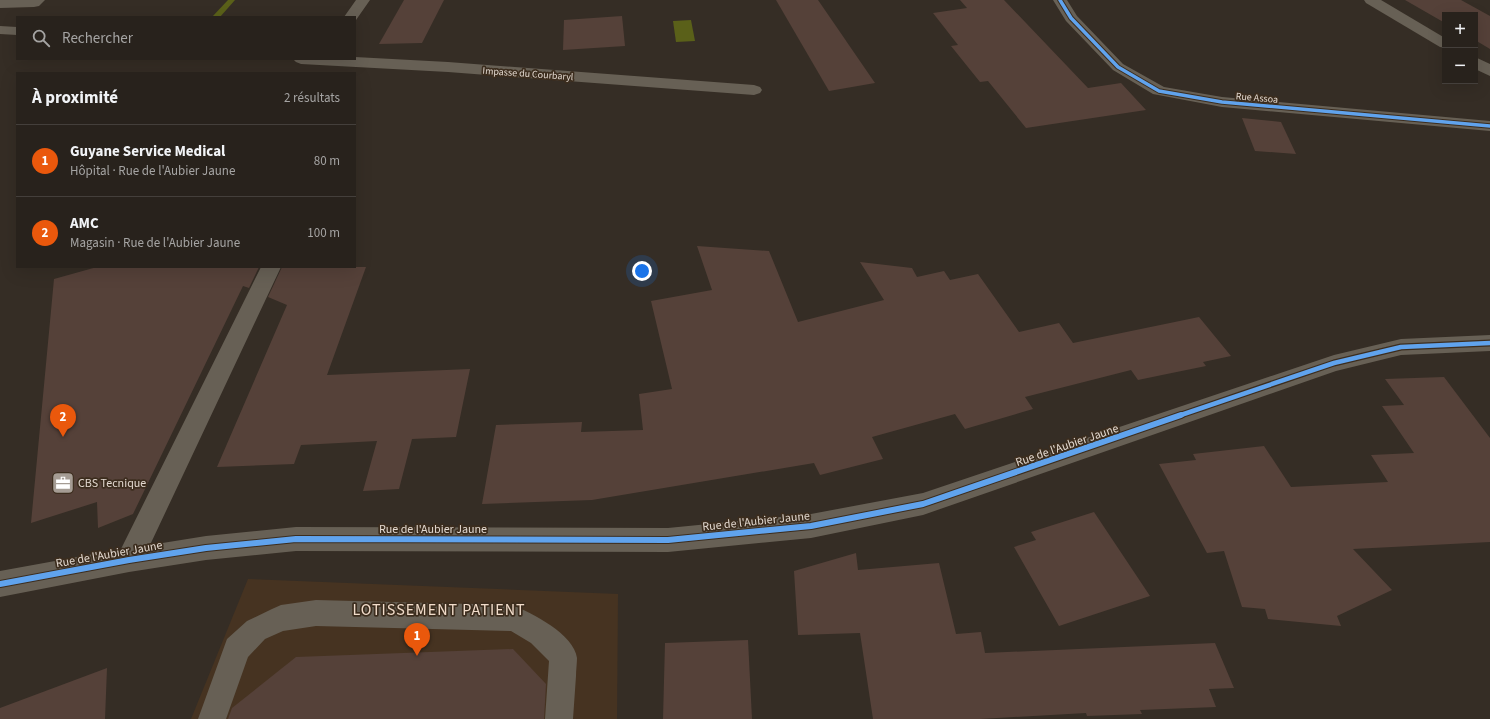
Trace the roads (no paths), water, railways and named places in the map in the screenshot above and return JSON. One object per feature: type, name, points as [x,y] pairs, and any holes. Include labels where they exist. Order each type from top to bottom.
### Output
[{"type":"street","points":[[352,16],[363,0]]},
{"type":"street","name":"Rue Assoa","points":[[1060,0],[1071,18],[1118,66],[1159,91],[1222,102],[1490,126]]},
{"type":"street","points":[[1371,0],[1442,42]]},
{"type":"street","points":[[0,30],[16,32]]},
{"type":"street","name":"Impasse du Courbaryl","points":[[323,60],[448,67],[754,90]]},
{"type":"street","points":[[1478,64],[1490,71]]},
{"type":"street","points":[[129,560],[271,268]]},
{"type":"street","name":"Rue de l'Aubier Jaune","points":[[0,584],[129,560],[206,548],[296,538],[668,540],[811,526],[922,504],[1334,363],[1401,347],[1490,343]]},
{"type":"lane","points":[[0,4],[36,2]]},
{"type":"lane","points":[[17,15],[36,2]]},
{"type":"lane","points":[[212,719],[237,649],[256,630],[281,618],[316,613],[512,618],[530,626],[550,640],[562,657],[559,719]]},
{"type":"waterway","points":[[217,16],[232,0]]},
{"type":"place","name":"AMC","points":[[63,437]]},
{"type":"place","name":"CBS Tecnique","points":[[63,483]]},
{"type":"place","name":"Guyane Service Medical","points":[[417,656]]},
{"type":"district","name":"LOTISSEMENT PATIENT","points":[[439,609]]}]
